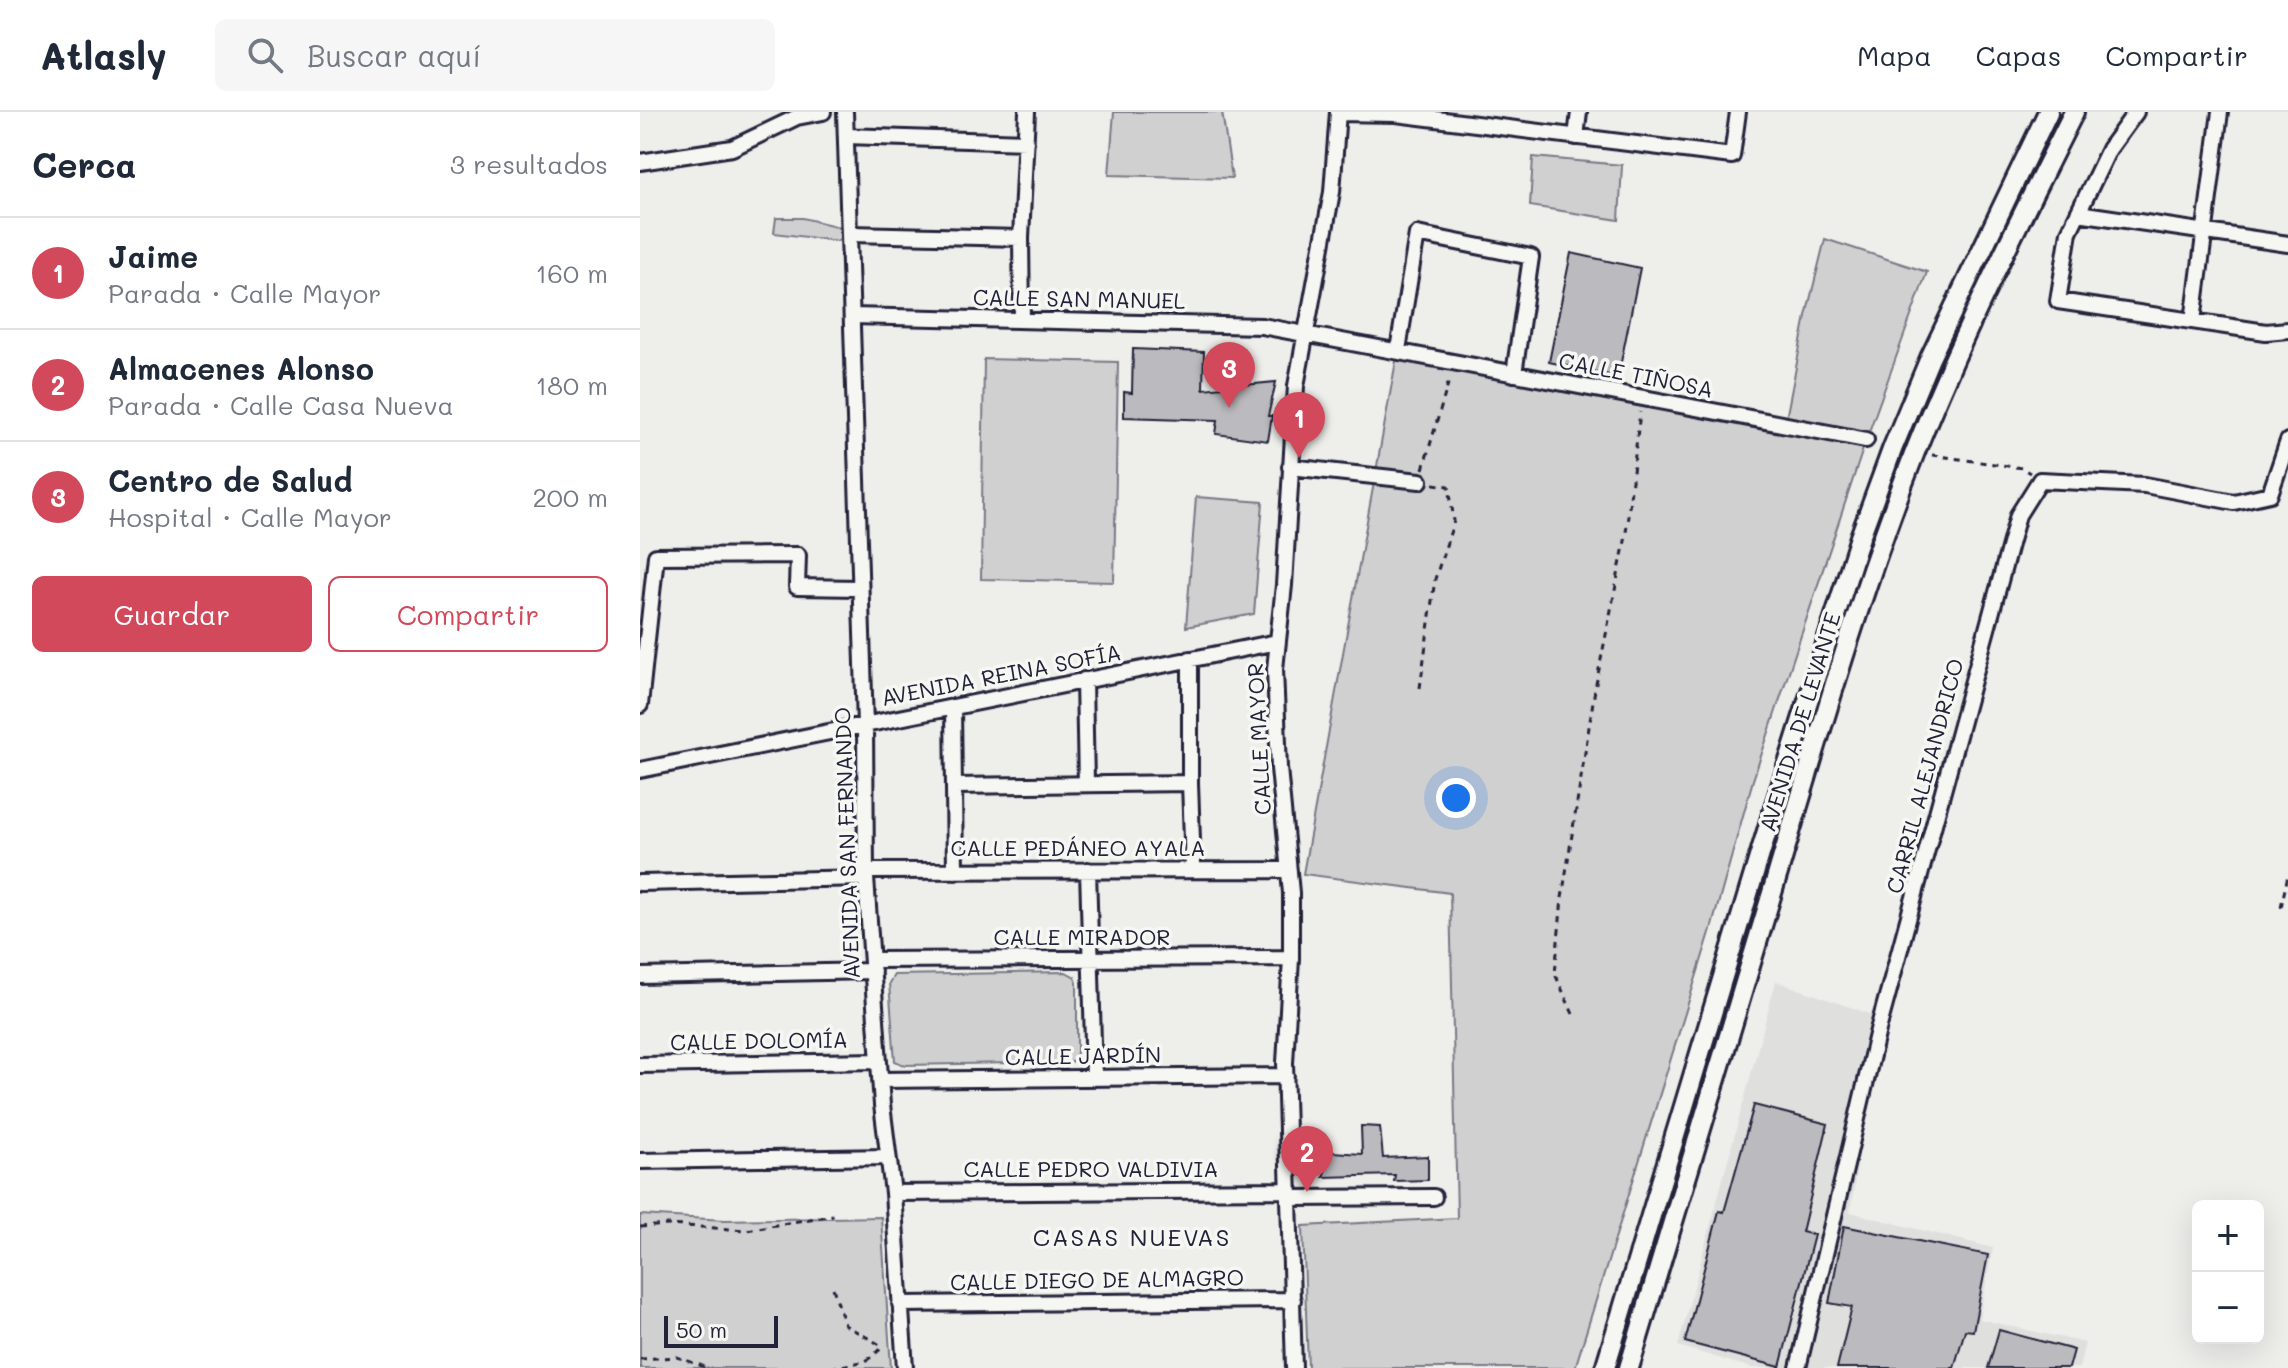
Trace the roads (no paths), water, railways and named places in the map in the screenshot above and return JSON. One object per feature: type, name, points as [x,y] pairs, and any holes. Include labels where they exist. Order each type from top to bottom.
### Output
[{"type":"main road","name":"AVENIDA DE LEVANTE","points":[[1605,1368],[1773,811],[1860,537],[1930,358],[2048,112]]},
{"type":"main road","name":"AVENIDA DE LEVANTE","points":[[1629,1368],[1846,651],[1915,453],[1986,291],[2074,112]]},
{"type":"street","points":[[640,162],[732,148],[797,117],[823,112]]},
{"type":"street","name":"AVENIDA SAN FERNANDO","points":[[845,112],[865,725],[866,875],[905,1368]]},
{"type":"street","points":[[1022,320],[1021,238],[1027,112]]},
{"type":"street","points":[[1576,137],[1579,112]]},
{"type":"street","points":[[1338,113],[1396,114],[1732,156],[1738,112]]},
{"type":"street","points":[[2136,112],[2109,149],[2069,232],[2058,301],[2266,332],[2288,330]]},
{"type":"street","points":[[2193,321],[2220,112]]},
{"type":"street","name":"CALLE MAYOR","points":[[1294,1368],[1286,1076],[1291,958],[1289,870],[1275,703],[1277,642],[1296,386],[1332,192],[1338,113]]},
{"type":"street","points":[[846,136],[1026,142]]},
{"type":"street","points":[[2078,213],[2288,244]]},
{"type":"street","points":[[850,234],[1021,238]]},
{"type":"street","points":[[1398,350],[1417,234],[1531,257],[1514,374]]},
{"type":"street","name":"CALLE SAN MANUEL","points":[[852,316],[1240,324],[1398,350]]},
{"type":"street","name":"CALLE TIÑOSA","points":[[1398,350],[1866,440]]},
{"type":"street","name":"CARRIL ALEJANDRICO","points":[[1798,1368],[1878,1030],[2018,515],[2040,480],[2145,485],[2234,502],[2270,494],[2288,441]]},
{"type":"street","points":[[1290,467],[1420,481]]},
{"type":"street","points":[[640,705],[656,556],[798,555],[797,587],[859,588]]},
{"type":"street","name":"AVENIDA REINA SOFÍA","points":[[640,770],[1277,642]]},
{"type":"street","points":[[1190,659],[1193,869]]},
{"type":"street","points":[[1084,680],[1086,784]]},
{"type":"street","points":[[953,707],[955,871]]},
{"type":"street","points":[[954,786],[1190,783]]},
{"type":"street","points":[[1088,870],[1094,1077]]},
{"type":"street","name":"CALLE PEDÁNEO AYALA","points":[[640,883],[955,871],[1289,870]]},
{"type":"street","name":"CALLE MIRADOR","points":[[640,976],[872,965],[1291,958]]},
{"type":"street","name":"CALLE DOLOMÍA","points":[[640,1065],[879,1061]]},
{"type":"street","name":"CALLE JARDÍN","points":[[880,1080],[1286,1076]]},
{"type":"street","points":[[640,1161],[888,1157]]},
{"type":"street","name":"CALLE PEDRO VALDIVIA","points":[[893,1193],[1434,1197]]},
{"type":"street","name":"CALLE DIEGO DE ALMAGRO","points":[[900,1304],[1293,1300]]},
{"type":"place","name":"Centro de Salud","points":[[1229,408]]},
{"type":"place","name":"Jaime","points":[[1299,458]]},
{"type":"place","name":"Almacenes Alonso","points":[[1307,1192]]},
{"type":"district","name":"CASAS NUEVAS","points":[[1132,1238]]}]
